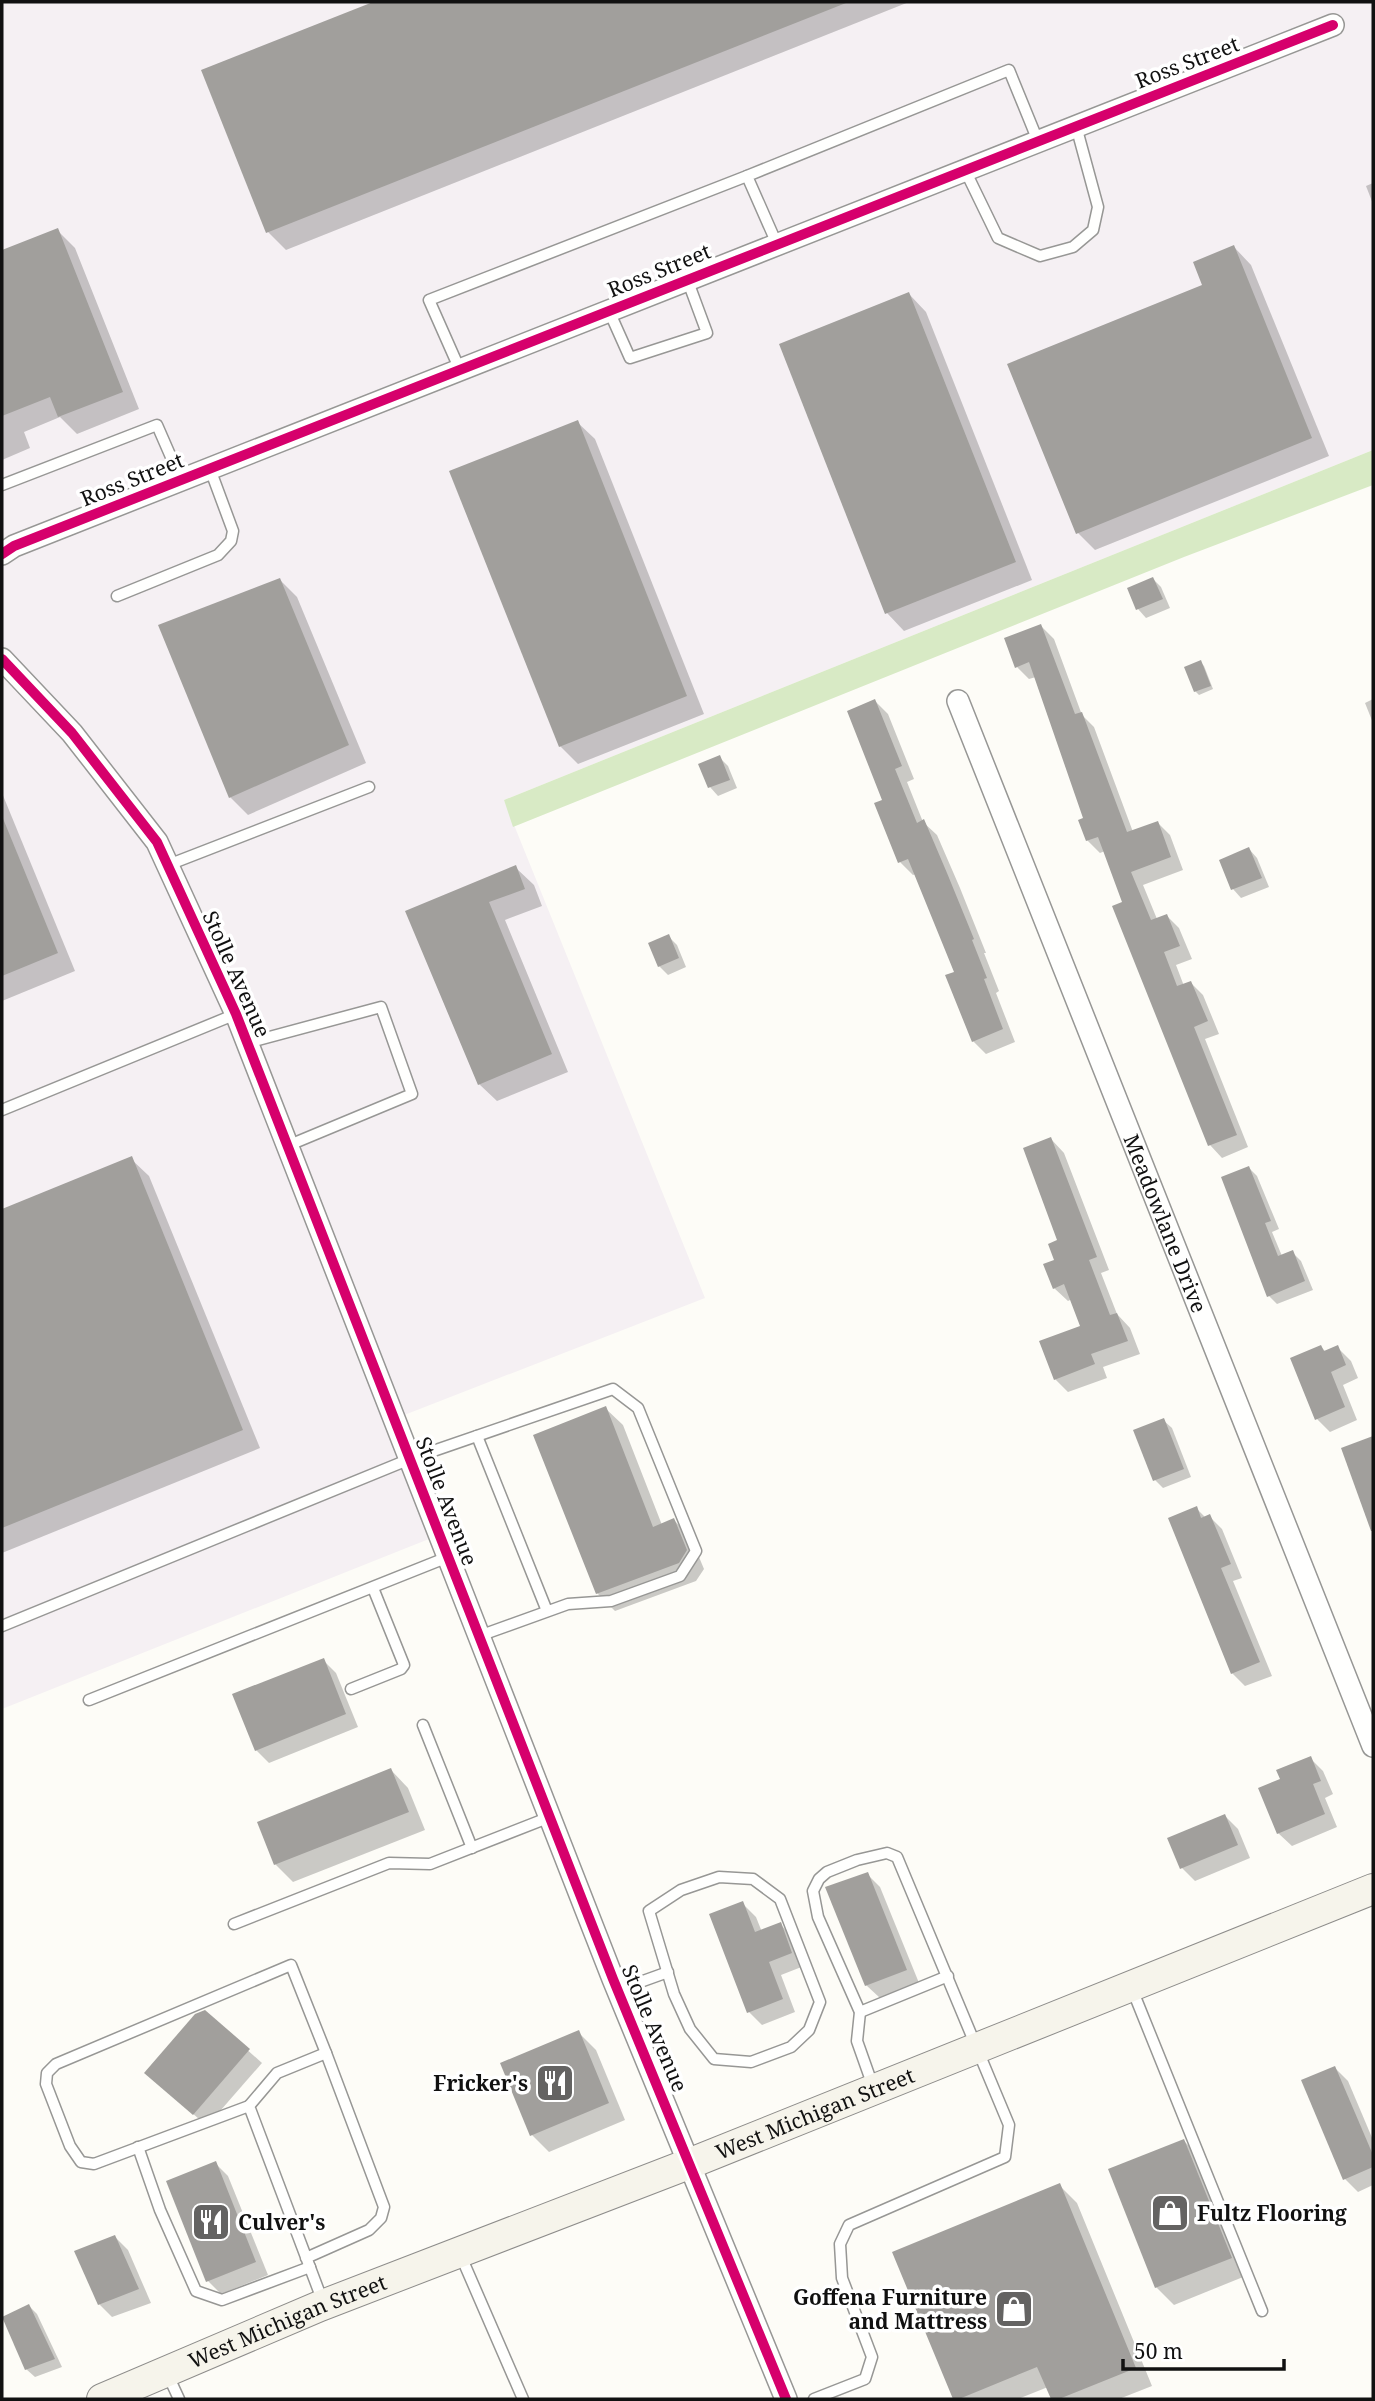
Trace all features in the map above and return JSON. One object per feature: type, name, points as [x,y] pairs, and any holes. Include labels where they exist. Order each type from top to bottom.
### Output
[{"type":"main road","name":"West Michigan Street","points":[[102,2399],[324,2305],[691,2163],[1373,1889]]},
{"type":"street","name":"Ross Street","points":[[2,554],[14,546],[1333,25]]},
{"type":"street","name":"Stolle Avenue","points":[[2,659],[72,733],[157,842],[236,1014],[618,1990],[786,2399]]},
{"type":"street","name":"Meadowlane Drive","points":[[958,701],[1373,1746]]},
{"type":"lane","points":[[460,370],[429,300],[1009,70],[1038,141]]},
{"type":"lane","points":[[965,170],[998,238],[1041,256],[1073,247],[1093,230],[1098,207],[1076,126]]},
{"type":"lane","points":[[747,176],[777,244]]},
{"type":"lane","points":[[609,310],[630,358],[707,333],[687,279]]},
{"type":"lane","points":[[2,485],[157,425],[181,480]]},
{"type":"lane","points":[[117,596],[218,555],[231,541],[233,531],[210,469]]},
{"type":"lane","points":[[167,865],[369,787]]},
{"type":"lane","points":[[247,1043],[381,1007],[411,1094],[287,1146]]},
{"type":"lane","points":[[2,1110],[236,1014]]},
{"type":"lane","points":[[2,1626],[410,1459],[613,1389],[638,1408],[696,1551],[680,1576],[611,1601],[568,1604],[479,1636]]},
{"type":"lane","points":[[477,1436],[547,1611]]},
{"type":"lane","points":[[89,1700],[448,1557]]},
{"type":"lane","points":[[351,1689],[401,1669],[404,1665],[373,1588]]},
{"type":"lane","points":[[422,1725],[472,1848]]},
{"type":"lane","points":[[234,1924],[389,1863],[430,1864],[550,1817]]},
{"type":"lane","points":[[814,2399],[865,2379],[872,2357],[842,2278],[840,2244],[849,2225],[1005,2157],[1009,2125],[897,1857],[887,1853],[857,1860],[827,1872],[819,1879],[813,1891],[818,1917],[860,2012],[857,2042],[874,2089]]},
{"type":"lane","points":[[719,1877],[753,1879],[780,1899],[820,2002],[809,2031],[791,2047],[751,2062],[714,2059],[690,2029],[674,1994],[668,1972],[649,1911],[681,1890],[719,1877]]},
{"type":"lane","points":[[138,2147],[160,2210],[196,2291],[222,2300],[308,2263],[369,2230],[381,2218],[384,2207],[326,2053],[291,1965],[56,2064],[47,2073],[46,2084],[70,2146],[80,2162],[94,2164],[138,2147],[249,2106],[277,2073],[326,2053]]},
{"type":"lane","points":[[618,1990],[668,1972]]},
{"type":"lane","points":[[860,2012],[948,1976]]},
{"type":"lane","points":[[1130,1986],[1262,2311]]},
{"type":"lane","points":[[249,2106],[324,2305]]},
{"type":"lane","points":[[459,2253],[523,2399]]},
{"type":"lane","points":[[167,2372],[179,2399]]},
{"type":"shaded area","points":[[2,2],[1373,2],[1373,450],[504,800],[705,1298],[394,1419],[439,1535],[2,1709]]},
{"type":"green space","points":[[1373,450],[1373,485],[1184,557],[513,827],[504,800]]},
{"type":"building","points":[[373,2],[846,3],[266,233],[201,70]]},
{"type":"building","points":[[58,228],[123,392],[58,417],[50,397],[2,416],[2,250]]},
{"type":"building","points":[[1234,245],[1312,438],[1076,534],[1007,364],[1202,285],[1193,262]]},
{"type":"building","points":[[909,292],[1016,562],[885,614],[779,344]]},
{"type":"building","points":[[578,420],[687,696],[559,747],[449,471]]},
{"type":"building","points":[[1153,577],[1163,599],[1136,610],[1127,588]]},
{"type":"building","points":[[280,578],[349,745],[229,798],[158,625]]},
{"type":"building","points":[[1041,624],[1075,714],[1082,712],[1127,832],[1158,821],[1171,857],[1131,872],[1151,920],[1167,914],[1180,946],[1164,952],[1177,986],[1191,981],[1208,1021],[1194,1027],[1237,1135],[1208,1146],[1112,906],[1122,902],[1098,837],[1086,841],[1078,820],[1083,818],[1029,662],[1015,668],[1004,638]]},
{"type":"building","points":[[1201,660],[1211,686],[1194,692],[1184,667]]},
{"type":"building","points":[[875,699],[902,766],[895,769],[917,823],[924,819],[947,873],[974,939],[972,940],[987,978],[984,979],[1003,1029],[972,1042],[945,975],[954,972],[908,859],[898,863],[874,803],[882,800],[847,711]]},
{"type":"building","points":[[720,755],[730,780],[708,788],[698,764]]},
{"type":"building","points":[[2,816],[58,953],[2,976]]},
{"type":"building","points":[[1249,847],[1262,878],[1231,890],[1219,860]]},
{"type":"building","points":[[516,865],[525,889],[489,902],[552,1054],[478,1085],[405,911]]},
{"type":"building","points":[[669,934],[679,958],[658,967],[648,943]]},
{"type":"building","points":[[1051,1137],[1097,1257],[1089,1260],[1110,1315],[1117,1313],[1128,1341],[1091,1354],[1095,1364],[1054,1380],[1039,1341],[1080,1326],[1064,1284],[1053,1289],[1043,1264],[1054,1260],[1048,1244],[1057,1240],[1023,1148]]},
{"type":"building","points":[[132,1156],[243,1430],[2,1528],[2,1209]]},
{"type":"building","points":[[1249,1166],[1271,1221],[1265,1223],[1278,1256],[1293,1250],[1305,1281],[1267,1297],[1221,1177]]},
{"type":"building","points":[[1321,1345],[1324,1351],[1338,1345],[1346,1365],[1331,1372],[1345,1407],[1315,1420],[1290,1358]]},
{"type":"building","points":[[606,1406],[653,1527],[674,1518],[687,1550],[679,1563],[596,1594],[533,1435]]},
{"type":"building","points":[[1164,1418],[1184,1469],[1153,1481],[1133,1430]]},
{"type":"building","points":[[1373,1436],[1373,1531],[1371,1531],[1341,1448]]},
{"type":"building","points":[[1197,1506],[1201,1518],[1210,1514],[1231,1564],[1221,1568],[1260,1662],[1231,1674],[1168,1518]]},
{"type":"building","points":[[324,1658],[346,1714],[255,1751],[232,1694]]},
{"type":"building","points":[[1311,1756],[1321,1781],[1313,1784],[1325,1814],[1277,1834],[1258,1788],[1280,1779],[1276,1770]]},
{"type":"building","points":[[391,1768],[409,1812],[274,1865],[257,1822]]},
{"type":"building","points":[[1225,1814],[1238,1845],[1180,1869],[1167,1838]]},
{"type":"building","points":[[868,1872],[907,1970],[865,1986],[825,1887]]},
{"type":"building","points":[[743,1901],[755,1932],[781,1922],[792,1953],[769,1962],[783,1999],[747,2013],[709,1914]]},
{"type":"building","points":[[205,2010],[250,2049],[193,2115],[144,2073],[195,2014]]},
{"type":"building","name":"Fricker's","points":[[579,2030],[609,2103],[530,2136],[500,2063]]},
{"type":"building","points":[[1335,2066],[1373,2155],[1373,2167],[1343,2180],[1301,2080]]},
{"type":"building","name":"Fultz Flooring","points":[[1184,2139],[1232,2258],[1155,2288],[1108,2169]]},
{"type":"building","name":"Culver's","points":[[216,2161],[256,2262],[206,2282],[166,2181]]},
{"type":"building","name":"Goffena Furniture and Mattress","points":[[1060,2183],[1136,2368],[1059,2399],[1051,2399],[1037,2367],[959,2399],[953,2399],[892,2252]]},
{"type":"building","points":[[115,2235],[139,2289],[98,2305],[74,2251]]},
{"type":"building","points":[[29,2304],[55,2359],[25,2370],[2,2317]]},
{"type":"cycle path","points":[[2,554],[14,546],[1333,25]]},
{"type":"cycle path","points":[[2,659],[72,733],[157,842],[236,1014],[613,1979],[786,2399]]},
{"type":"place","name":"Fricker's","points":[[555,2083]]},
{"type":"place","name":"Fultz Flooring","points":[[1170,2213]]},
{"type":"place","name":"Culver's","points":[[211,2222]]},
{"type":"place","name":"Goffena Furniture and Mattress","points":[[1014,2309]]}]
